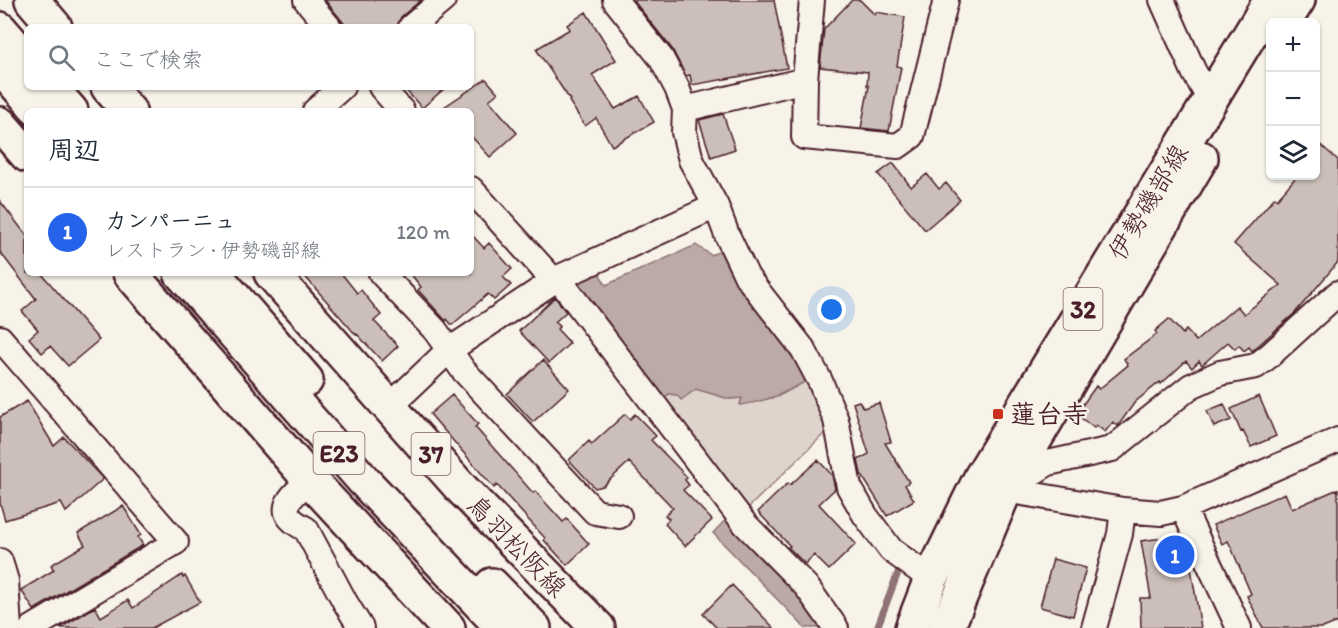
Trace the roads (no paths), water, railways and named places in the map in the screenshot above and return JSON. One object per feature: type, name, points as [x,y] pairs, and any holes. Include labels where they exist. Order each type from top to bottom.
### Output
[{"type":"main road","points":[[32,0],[52,24]]},
{"type":"main road","name":"伊勢磯部線","points":[[947,628],[993,484],[1210,100],[1271,0]]},
{"type":"main road","points":[[1287,18],[1298,0]]},
{"type":"main road","points":[[0,29],[24,57]]},
{"type":"main road","name":"伊勢磯部線","points":[[912,628],[931,579],[1266,51]]},
{"type":"main road","points":[[0,66],[36,108]]},
{"type":"main road","points":[[53,90],[68,108]]},
{"type":"main road","points":[[111,90],[126,108]]},
{"type":"main road","points":[[0,124],[24,152]]},
{"type":"main road","points":[[133,276],[310,480],[448,628]]},
{"type":"main road","name":"E23","points":[[184,276],[364,481],[503,628]]},
{"type":"main road","name":"E23","points":[[216,276],[381,466],[534,628]]},
{"type":"main road","name":"鳥羽松阪線","points":[[274,276],[461,488],[598,628]]},
{"type":"street","points":[[306,0],[326,24]]},
{"type":"street","points":[[415,24],[443,0]]},
{"type":"street","points":[[615,0],[661,58],[685,109],[684,132],[691,160],[716,206],[727,236],[747,277],[803,349],[820,381],[836,420],[849,487],[865,515],[891,550],[931,579]]},
{"type":"street","points":[[812,0],[805,80],[804,137],[898,146],[912,136],[946,0]]},
{"type":"street","points":[[1162,0],[1194,72],[1210,100]]},
{"type":"street","points":[[685,109],[805,80]]},
{"type":"street","points":[[318,108],[339,90]]},
{"type":"street","points":[[384,90],[399,108]]},
{"type":"street","points":[[474,192],[556,280],[745,524],[806,586],[836,628]]},
{"type":"street","points":[[389,407],[448,351],[556,280],[716,206]]},
{"type":"street","points":[[384,276],[435,330],[463,370],[595,512],[619,516]]},
{"type":"street","points":[[993,484],[1048,463],[1112,449],[1191,386],[1220,373],[1256,366],[1338,293]]},
{"type":"street","points":[[0,338],[176,542],[32,628]]},
{"type":"street","points":[[993,484],[1123,510],[1161,513],[1183,508],[1338,440]]},
{"type":"street","points":[[310,480],[290,498],[286,506],[288,517],[306,529],[361,628]]},
{"type":"street","points":[[1183,508],[1239,628]]},
{"type":"street","points":[[1094,628],[1119,534],[1123,510]]},
{"type":"street","points":[[0,561],[6,581],[9,628]]},
{"type":"waterway","points":[[877,628],[899,570]]},
{"type":"place","name":"蓮台寺","points":[[998,414]]},
{"type":"place","name":"カンパーニュ","points":[[1175,555]]}]
